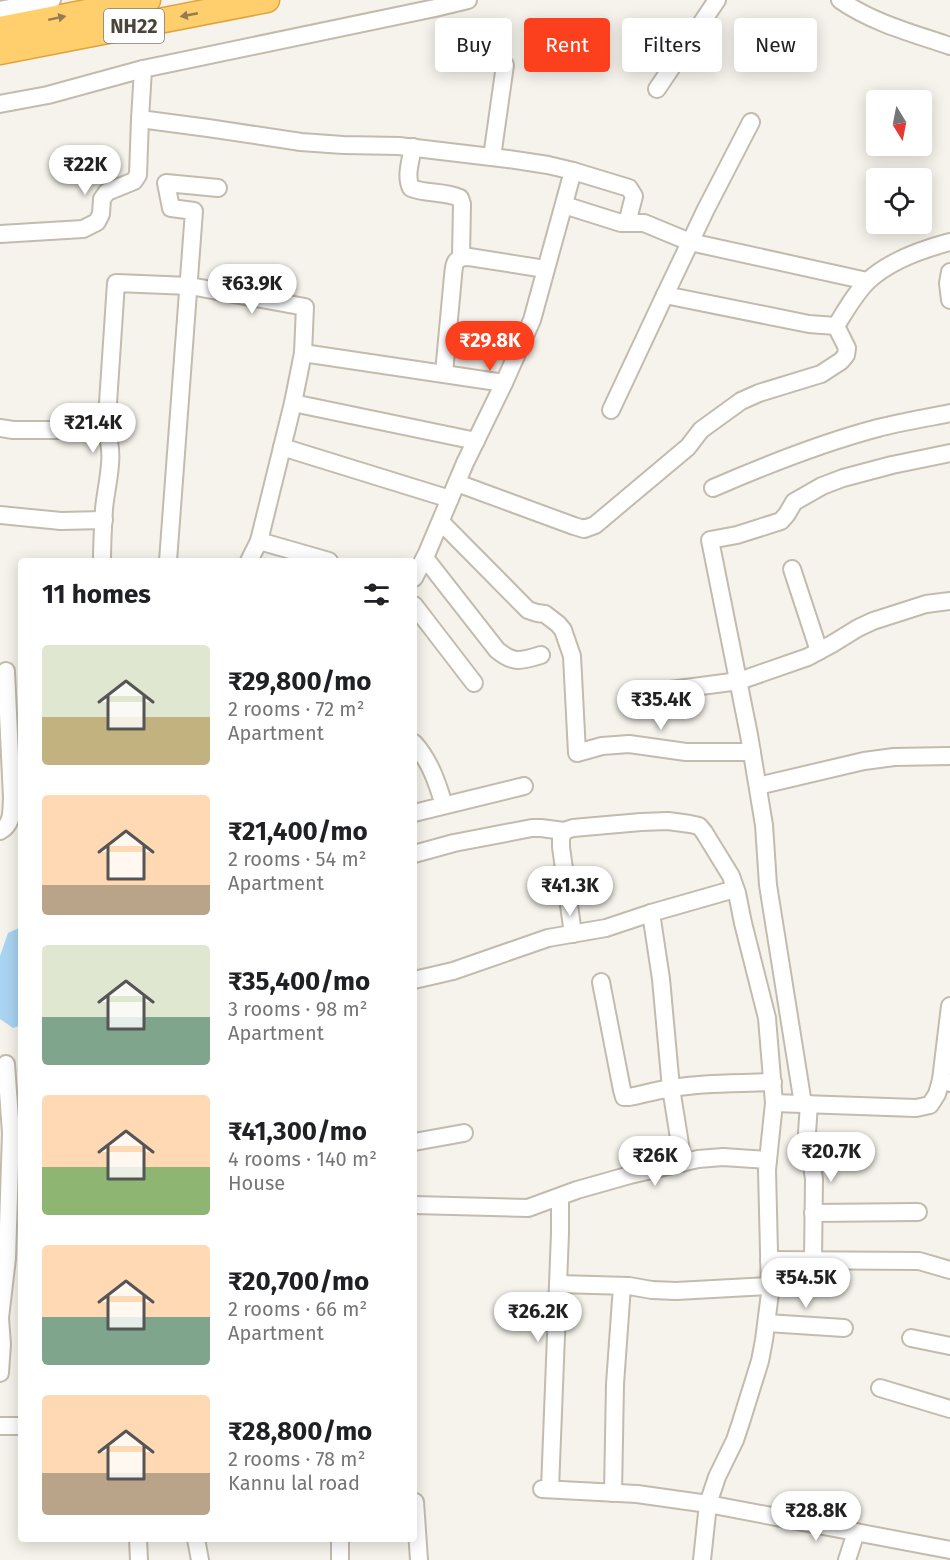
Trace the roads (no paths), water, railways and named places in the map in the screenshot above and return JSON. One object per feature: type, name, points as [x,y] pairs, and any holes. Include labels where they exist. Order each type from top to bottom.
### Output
[{"type":"highway","name":"NH22","points":[[0,29],[148,0]]},
{"type":"highway","name":"NH22","points":[[0,52],[267,0]]},
{"type":"street","points":[[0,10],[52,0]]},
{"type":"street","points":[[0,104],[48,95],[142,69],[468,0]]},
{"type":"street","points":[[657,89],[717,0]]},
{"type":"street","points":[[840,0],[877,21],[950,46]]},
{"type":"street","points":[[0,234],[83,229],[97,222],[101,214],[102,199],[107,192],[134,181],[138,175],[142,69]]},
{"type":"street","points":[[492,157],[505,72]]},
{"type":"street","points":[[140,119],[326,145],[413,147],[548,165],[629,189],[633,196],[627,223]]},
{"type":"street","points":[[610,410],[690,242],[751,122]]},
{"type":"street","points":[[413,147],[408,175],[411,188],[460,198],[462,204],[461,257],[454,266],[444,373]]},
{"type":"street","points":[[417,573],[532,320],[573,171]]},
{"type":"street","points":[[168,558],[194,211],[171,208],[166,183],[218,188]]},
{"type":"street","points":[[564,205],[613,221],[644,223],[690,242],[867,281]]},
{"type":"street","points":[[836,326],[867,281],[880,271],[918,252],[950,242]]},
{"type":"street","points":[[461,257],[545,269]]},
{"type":"street","points":[[950,272],[948,283],[950,300]]},
{"type":"street","points":[[102,558],[110,449],[106,434],[116,283],[190,286],[305,307],[303,353],[293,403],[259,541],[250,558]]},
{"type":"street","points":[[665,295],[809,324],[836,326]]},
{"type":"street","points":[[457,483],[574,526],[584,529],[595,525],[687,447],[701,430],[741,401],[759,393],[821,374],[841,361],[847,348],[836,326]]},
{"type":"street","points":[[303,353],[504,383]]},
{"type":"street","points":[[293,403],[476,441]]},
{"type":"street","points":[[713,488],[770,463],[847,437],[879,428],[950,414]]},
{"type":"street","points":[[0,428],[92,430],[106,434]]},
{"type":"street","points":[[282,447],[450,499]]},
{"type":"street","points":[[813,1260],[814,1179],[807,1133],[806,1104],[769,896],[765,833],[758,786],[711,540],[737,536],[781,521],[794,502],[822,486],[843,478],[950,453]]},
{"type":"street","points":[[0,515],[61,521],[104,520]]},
{"type":"street","points":[[441,522],[528,610],[549,617],[563,630],[572,656],[577,753],[602,746],[630,744],[686,752],[752,752]]},
{"type":"street","points":[[259,541],[314,558]]},
{"type":"street","points":[[425,558],[496,650],[516,661],[541,656]]},
{"type":"street","points":[[792,569],[819,651]]},
{"type":"street","points":[[640,694],[739,681],[795,662],[873,621],[926,604],[950,601]]},
{"type":"street","points":[[417,609],[474,682]]},
{"type":"street","points":[[0,831],[6,828],[11,819],[6,671]]},
{"type":"street","points":[[417,747],[434,773],[444,805]]},
{"type":"street","points":[[758,786],[864,761],[894,757],[950,756]]},
{"type":"street","points":[[417,812],[524,786]]},
{"type":"street","points":[[417,853],[454,843],[532,828],[564,831],[573,828],[668,821],[699,826],[731,876],[767,1018],[774,1103],[768,1161],[770,1286],[767,1323],[760,1361],[735,1440],[717,1477],[708,1504],[702,1560]]},
{"type":"street","points":[[564,831],[561,847],[573,934]]},
{"type":"street","points":[[417,979],[453,971],[548,938],[606,928],[735,889]]},
{"type":"street","points":[[651,913],[661,979],[671,1088],[683,1162]]},
{"type":"street","points":[[601,982],[624,1097],[671,1088],[773,1082]]},
{"type":"street","points":[[774,1103],[916,1108],[930,1105],[946,1082],[950,1006]]},
{"type":"street","points":[[0,1373],[3,1258],[16,1136],[15,1109],[6,1064]]},
{"type":"street","points":[[417,1141],[464,1133]]},
{"type":"street","points":[[417,1205],[528,1208],[630,1175],[698,1159],[723,1157],[768,1161]]},
{"type":"street","points":[[560,1197],[558,1284],[546,1489],[662,1497],[950,1550]]},
{"type":"street","points":[[813,1213],[918,1212]]},
{"type":"street","points":[[769,1260],[919,1261],[950,1270]]},
{"type":"street","points":[[558,1284],[676,1291],[770,1286]]},
{"type":"street","points":[[613,1493],[615,1384],[622,1286]]},
{"type":"street","points":[[767,1323],[844,1328]]},
{"type":"street","points":[[911,1338],[950,1346]]},
{"type":"street","points":[[880,1388],[950,1409]]},
{"type":"street","points":[[0,1426],[18,1426]]},
{"type":"street","points":[[417,1531],[419,1560]]},
{"type":"street","points":[[847,1560],[856,1532]]},
{"type":"street","points":[[138,1542],[139,1560]]},
{"type":"street","points":[[197,1542],[200,1560]]},
{"type":"street","points":[[340,1542],[340,1560]]},
{"type":"water","points":[[18,928],[18,1026],[13,1028],[0,1019],[0,956],[8,933]]}]
